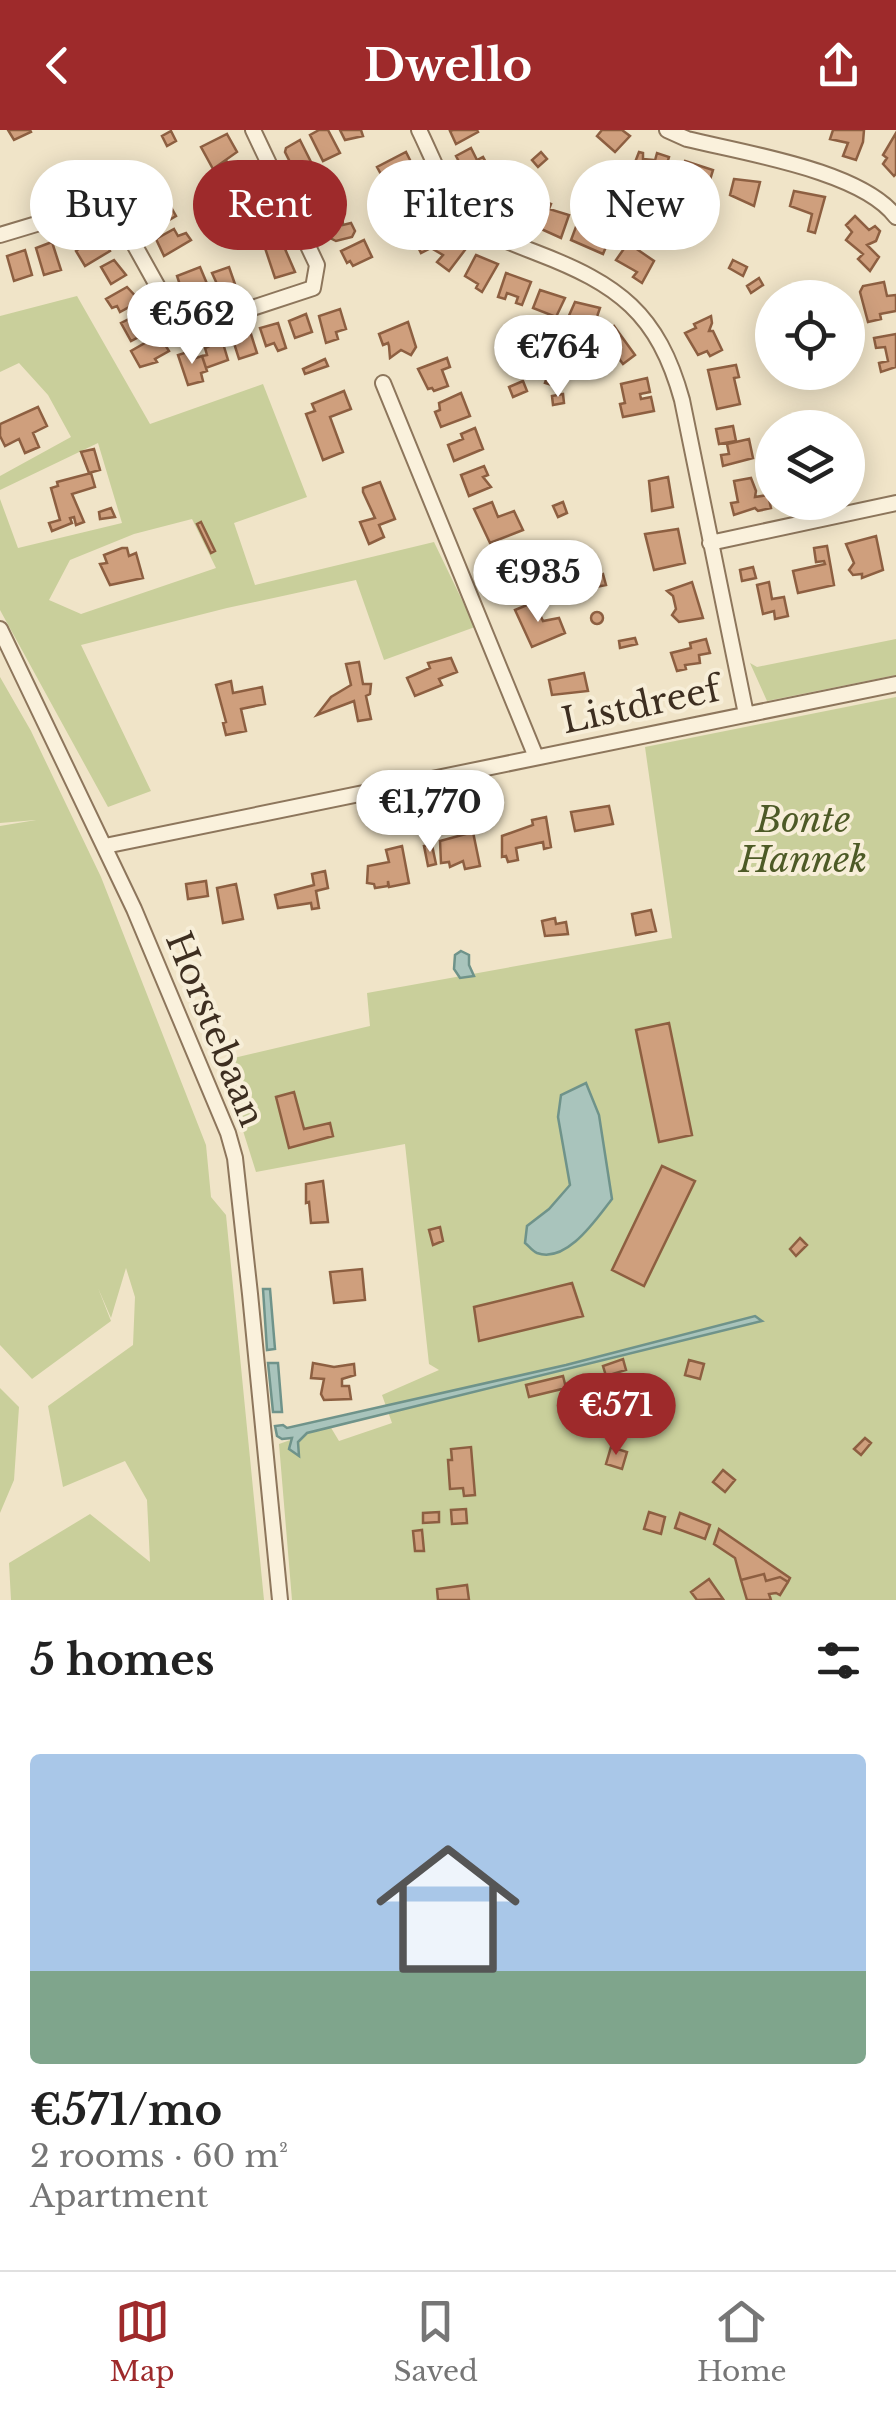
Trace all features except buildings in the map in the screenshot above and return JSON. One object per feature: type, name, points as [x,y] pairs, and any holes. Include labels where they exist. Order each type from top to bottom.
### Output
[{"type":"street","points":[[418,130],[469,218],[501,238],[568,265],[614,290],[644,317],[675,375],[746,714]]},
{"type":"street","points":[[667,130],[688,139],[828,175],[884,201],[896,218]]},
{"type":"street","points":[[0,235],[102,204],[120,219],[178,324],[198,326],[313,288],[317,266],[260,132]]},
{"type":"street","points":[[383,383],[536,757]]},
{"type":"street","points":[[710,543],[896,503]]},
{"type":"street","name":"Horstebaan","points":[[0,629],[105,846],[206,1080],[235,1158],[280,1600]]},
{"type":"street","name":"Listdreef","points":[[105,846],[896,684]]},
{"type":"green space","points":[[77,296],[150,424],[263,384],[307,497],[234,523],[255,585],[434,542],[475,627],[384,660],[356,580],[81,645],[151,791],[108,807],[0,610],[0,499],[18,548],[122,523],[98,443],[0,490],[0,476],[71,437],[48,395],[19,363],[0,372],[0,316]],"holes":[[[192,519],[216,568],[81,614],[49,600],[70,560],[134,534]]]},
{"type":"green space","points":[[896,639],[896,675],[767,701],[750,663],[757,667]]},
{"type":"green space","points":[[0,677],[31,731],[101,877],[206,1145],[211,1197],[226,1215],[264,1600],[11,1600],[9,1563],[90,1514],[150,1562],[147,1500],[125,1461],[63,1487],[48,1406],[133,1345],[135,1297],[126,1268],[111,1318],[98,1288],[111,1321],[32,1379],[0,1345],[0,826],[36,820],[0,823]]},
{"type":"green space","name":"Bonte Hannek","points":[[896,697],[896,1600],[292,1600],[279,1444],[330,1426],[339,1441],[392,1423],[382,1395],[439,1370],[429,1364],[405,1144],[256,1172],[221,1061],[370,1026],[367,993],[672,938],[645,747]]},
{"type":"green space","points":[[0,1388],[19,1407],[14,1480],[0,1513]]},
{"type":"water","points":[[461,951],[469,955],[474,976],[460,978],[454,969],[455,955]]},
{"type":"water","points":[[586,1083],[599,1115],[612,1199],[570,1246],[548,1255],[537,1253],[525,1243],[527,1226],[570,1185],[558,1117],[561,1095]]},
{"type":"water","points":[[263,1289],[270,1289],[275,1349],[267,1350]]},
{"type":"water","points":[[755,1316],[762,1321],[307,1433],[298,1442],[299,1456],[289,1449],[292,1438],[277,1436],[275,1426],[287,1428],[566,1365]]},
{"type":"water","points":[[268,1363],[278,1363],[282,1412],[273,1412]]}]
